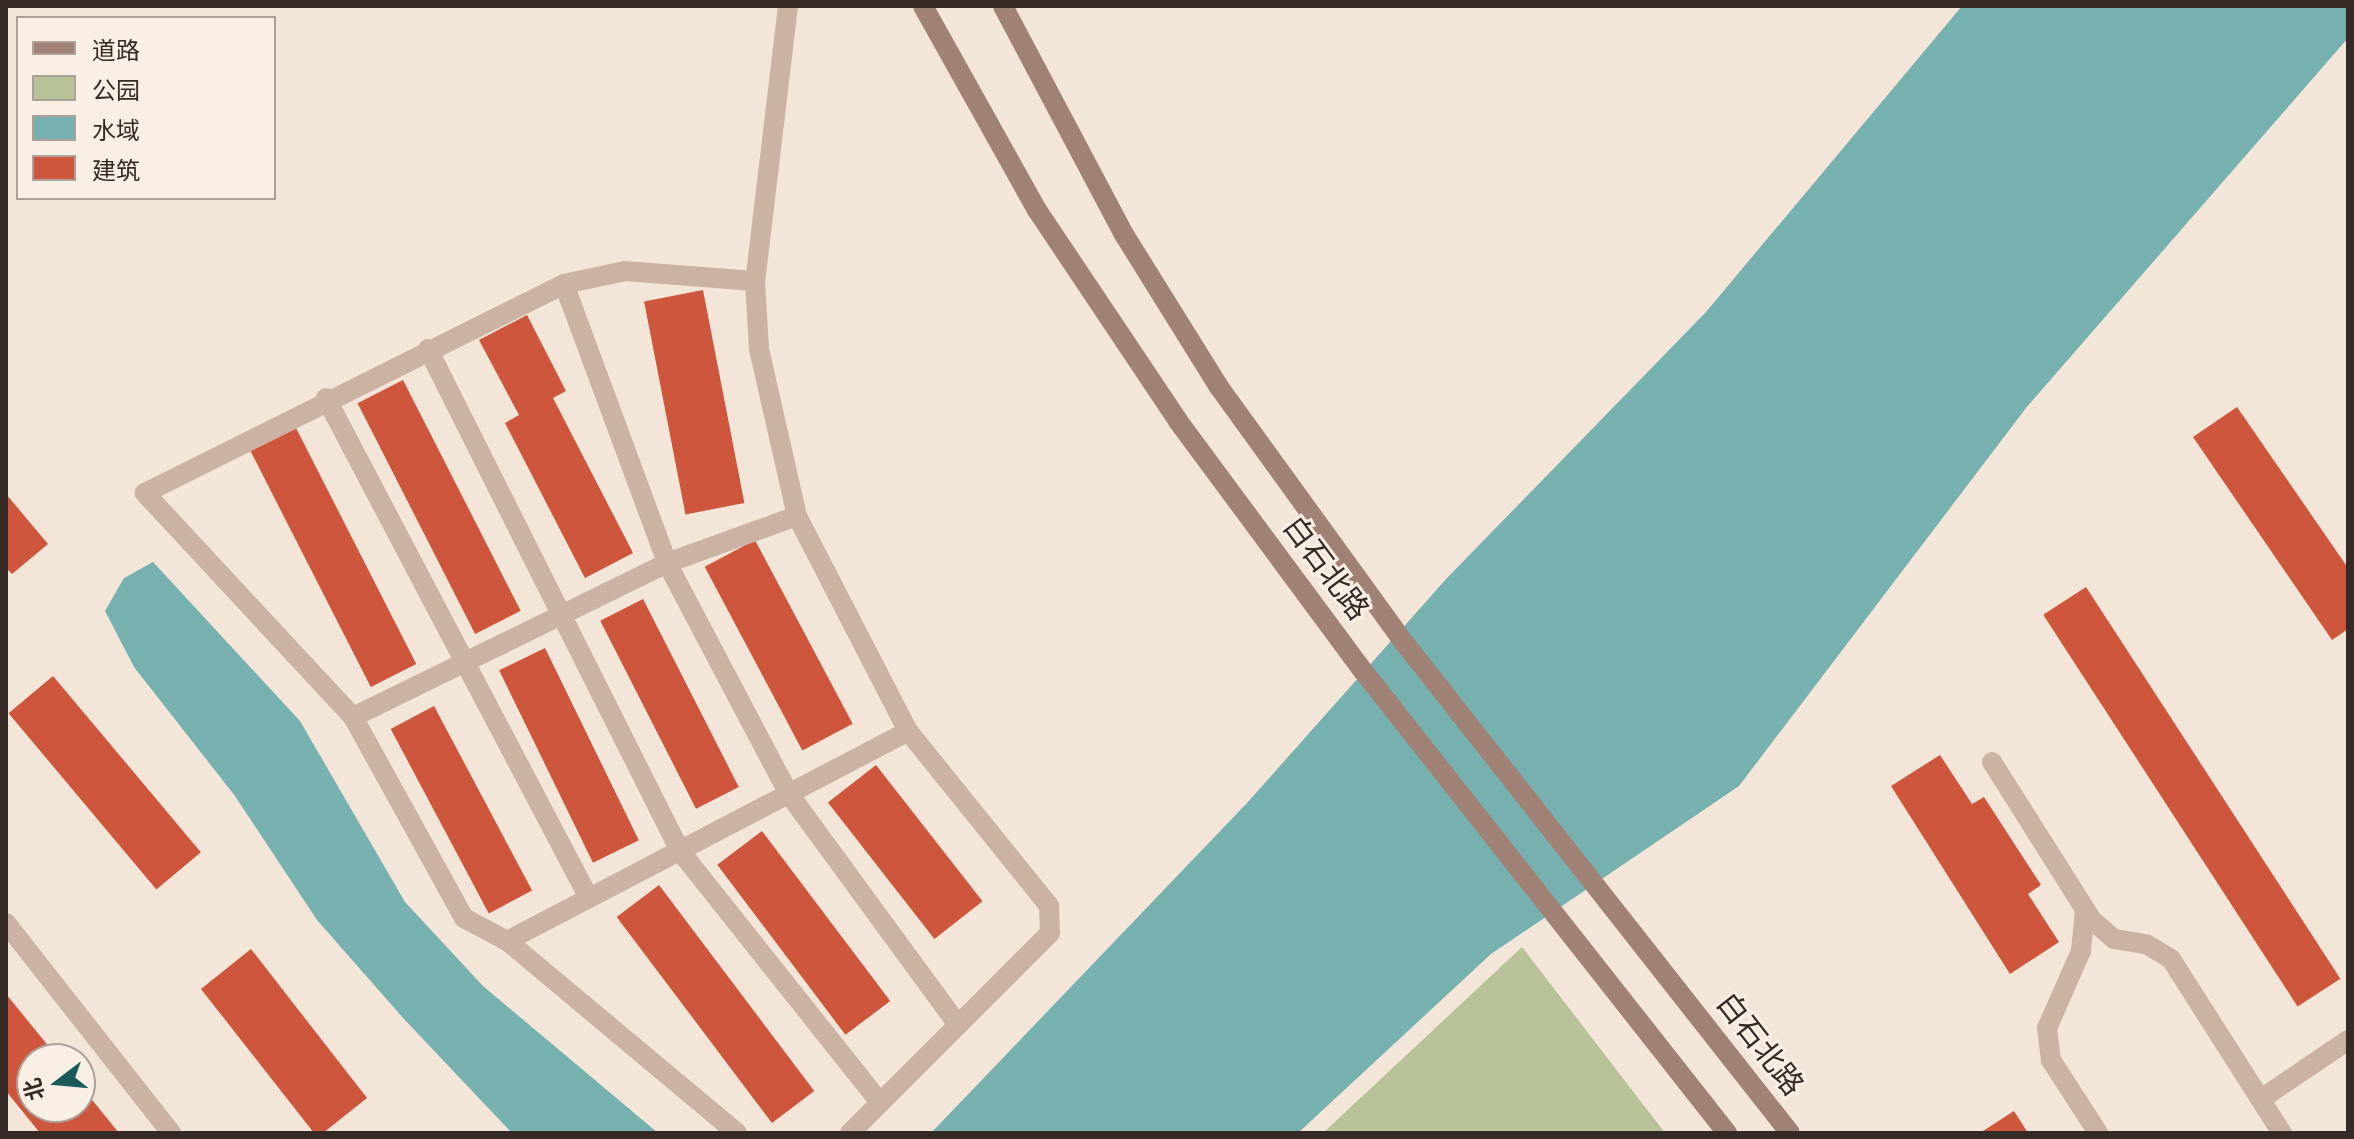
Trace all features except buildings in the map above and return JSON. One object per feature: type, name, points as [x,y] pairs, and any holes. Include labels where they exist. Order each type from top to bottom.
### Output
[{"type":"main road","name":"白石北路","points":[[923,6],[1037,210],[1115,330],[1364,672],[1727,1133]]},
{"type":"main road","name":"白石北路","points":[[1003,6],[1125,236],[1212,374],[1399,636],[1790,1133]]},
{"type":"lane","points":[[788,6],[755,281],[759,349],[797,516],[908,731],[1049,906],[1050,933],[850,1133]]},
{"type":"lane","points":[[737,1133],[507,941],[464,918],[353,717],[145,493],[326,398],[564,284],[625,271],[755,281]]},
{"type":"lane","points":[[564,284],[667,563],[789,794],[958,1025]]},
{"type":"lane","points":[[428,349],[565,612],[680,851],[880,1102]]},
{"type":"lane","points":[[326,398],[589,898]]},
{"type":"lane","points":[[353,717],[667,563],[797,516]]},
{"type":"lane","points":[[507,941],[908,731]]},
{"type":"lane","points":[[1992,762],[2085,910],[2114,939]]},
{"type":"lane","points":[[2085,910],[2081,951],[2048,1038],[2051,1060],[2098,1133]]},
{"type":"lane","points":[[6,923],[171,1133]]},
{"type":"lane","points":[[2081,951],[2114,939],[2146,944],[2171,959],[2282,1133]]},
{"type":"lane","points":[[2261,1099],[2348,1040]]},
{"type":"green space","points":[[1522,947],[1665,1133],[1323,1133]]},
{"type":"water","points":[[1962,6],[2348,6],[2348,38],[2026,408],[1739,786],[1491,954],[1298,1133],[931,1133],[1247,803],[1447,578],[1706,312]]},
{"type":"water","points":[[153,562],[300,721],[405,902],[483,986],[658,1133],[512,1133],[404,1019],[317,920],[235,796],[134,667],[105,611],[124,578]]}]
